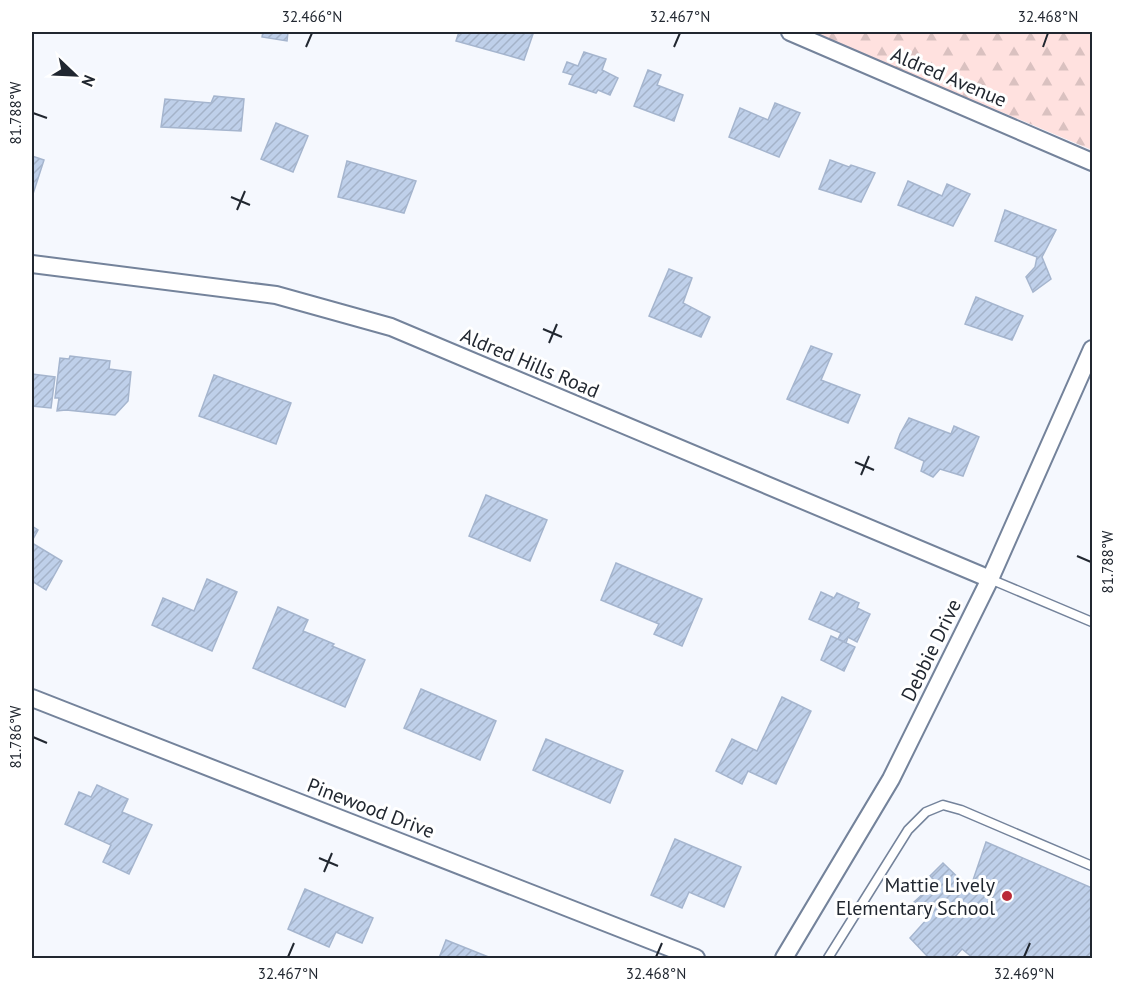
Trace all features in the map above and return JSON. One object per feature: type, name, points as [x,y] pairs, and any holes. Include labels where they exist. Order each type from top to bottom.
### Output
[{"type":"street","name":"Aldred Avenue","points":[[790,32],[1092,162]]},
{"type":"street","name":"Aldred Hills Road","points":[[32,264],[276,295],[391,327],[990,579]]},
{"type":"street","name":"Debbie Drive","points":[[784,958],[891,779],[990,579],[1092,349]]},
{"type":"street","name":"Pinewood Drive","points":[[32,698],[696,958]]},
{"type":"lane","points":[[990,579],[1092,622]]},
{"type":"lane","points":[[828,958],[908,830],[926,812],[943,805],[961,810],[1092,866]]},
{"type":"green space","points":[[811,32],[1092,32],[1092,150]]},
{"type":"building","points":[[263,32],[288,32],[287,41],[262,37]]},
{"type":"building","points":[[459,32],[533,34],[524,60],[456,41]]},
{"type":"building","points":[[584,52],[606,59],[602,70],[618,78],[610,95],[569,84],[573,75],[563,72],[567,62],[578,66]]},
{"type":"building","points":[[648,70],[661,75],[657,85],[683,95],[674,121],[634,106]]},
{"type":"building","points":[[214,96],[244,99],[241,131],[161,127],[165,99],[211,103]]},
{"type":"building","points":[[775,103],[800,113],[779,157],[729,137],[740,108],[768,120]]},
{"type":"building","points":[[276,123],[308,136],[293,172],[261,159]]},
{"type":"building","points":[[32,156],[44,160],[32,197]]},
{"type":"building","points":[[830,160],[875,173],[861,202],[819,189]]},
{"type":"building","points":[[347,161],[416,181],[404,213],[338,197]]},
{"type":"building","points":[[908,181],[942,196],[947,184],[970,194],[953,226],[898,205]]},
{"type":"building","points":[[1005,210],[1056,230],[1042,257],[1051,279],[1033,292],[1026,277],[1035,267],[1037,257],[995,241]]},
{"type":"building","points":[[669,269],[692,278],[683,303],[710,317],[701,337],[649,316]]},
{"type":"building","points":[[976,297],[1023,316],[1012,340],[965,324]]},
{"type":"building","points":[[811,346],[832,354],[821,380],[860,395],[848,423],[787,399]]},
{"type":"building","points":[[70,356],[110,361],[109,369],[131,372],[128,401],[115,415],[57,411],[59,398],[55,398],[60,358],[69,359]]},
{"type":"building","points":[[32,374],[55,377],[51,408],[32,406]]},
{"type":"building","points":[[214,375],[291,403],[276,444],[199,416]]},
{"type":"building","points":[[909,418],[951,434],[954,426],[979,437],[963,476],[940,469],[933,477],[921,471],[924,461],[895,448]]},
{"type":"building","points":[[486,495],[547,520],[530,561],[469,536]]},
{"type":"building","points":[[32,526],[38,530],[32,541]]},
{"type":"building","points":[[32,543],[62,561],[46,590],[32,581]]},
{"type":"building","points":[[616,563],[702,599],[682,646],[654,634],[659,624],[601,600]]},
{"type":"building","points":[[207,579],[237,592],[212,651],[152,625],[163,598],[194,611]]},
{"type":"building","points":[[821,592],[834,598],[837,593],[859,603],[857,608],[870,614],[857,642],[848,637],[846,643],[838,639],[841,633],[809,619]]},
{"type":"building","points":[[278,607],[308,620],[303,631],[365,660],[345,707],[253,668]]},
{"type":"building","points":[[831,636],[855,647],[844,671],[821,660]]},
{"type":"building","points":[[421,689],[496,721],[480,760],[404,728]]},
{"type":"building","points":[[782,697],[811,711],[776,784],[748,771],[742,784],[716,771],[732,739],[757,751]]},
{"type":"building","points":[[546,739],[623,771],[610,803],[533,770]]},
{"type":"building","points":[[97,785],[128,799],[122,812],[152,825],[129,874],[103,862],[111,845],[65,824],[79,792],[91,797]]},
{"type":"building","points":[[675,839],[741,867],[724,907],[689,892],[682,908],[651,895]]},
{"type":"building","name":"Mattie Lively Elementary School","points":[[986,842],[1092,888],[1092,958],[973,958],[962,949],[954,958],[929,958],[910,938],[928,918],[914,902],[936,882],[930,876],[943,863],[970,889]]},
{"type":"building","points":[[305,889],[373,918],[362,943],[336,932],[329,947],[288,929]]},
{"type":"building","points":[[446,940],[491,958],[439,958]]},
{"type":"place","name":"Mattie Lively Elementary School","points":[[1007,896]]}]
